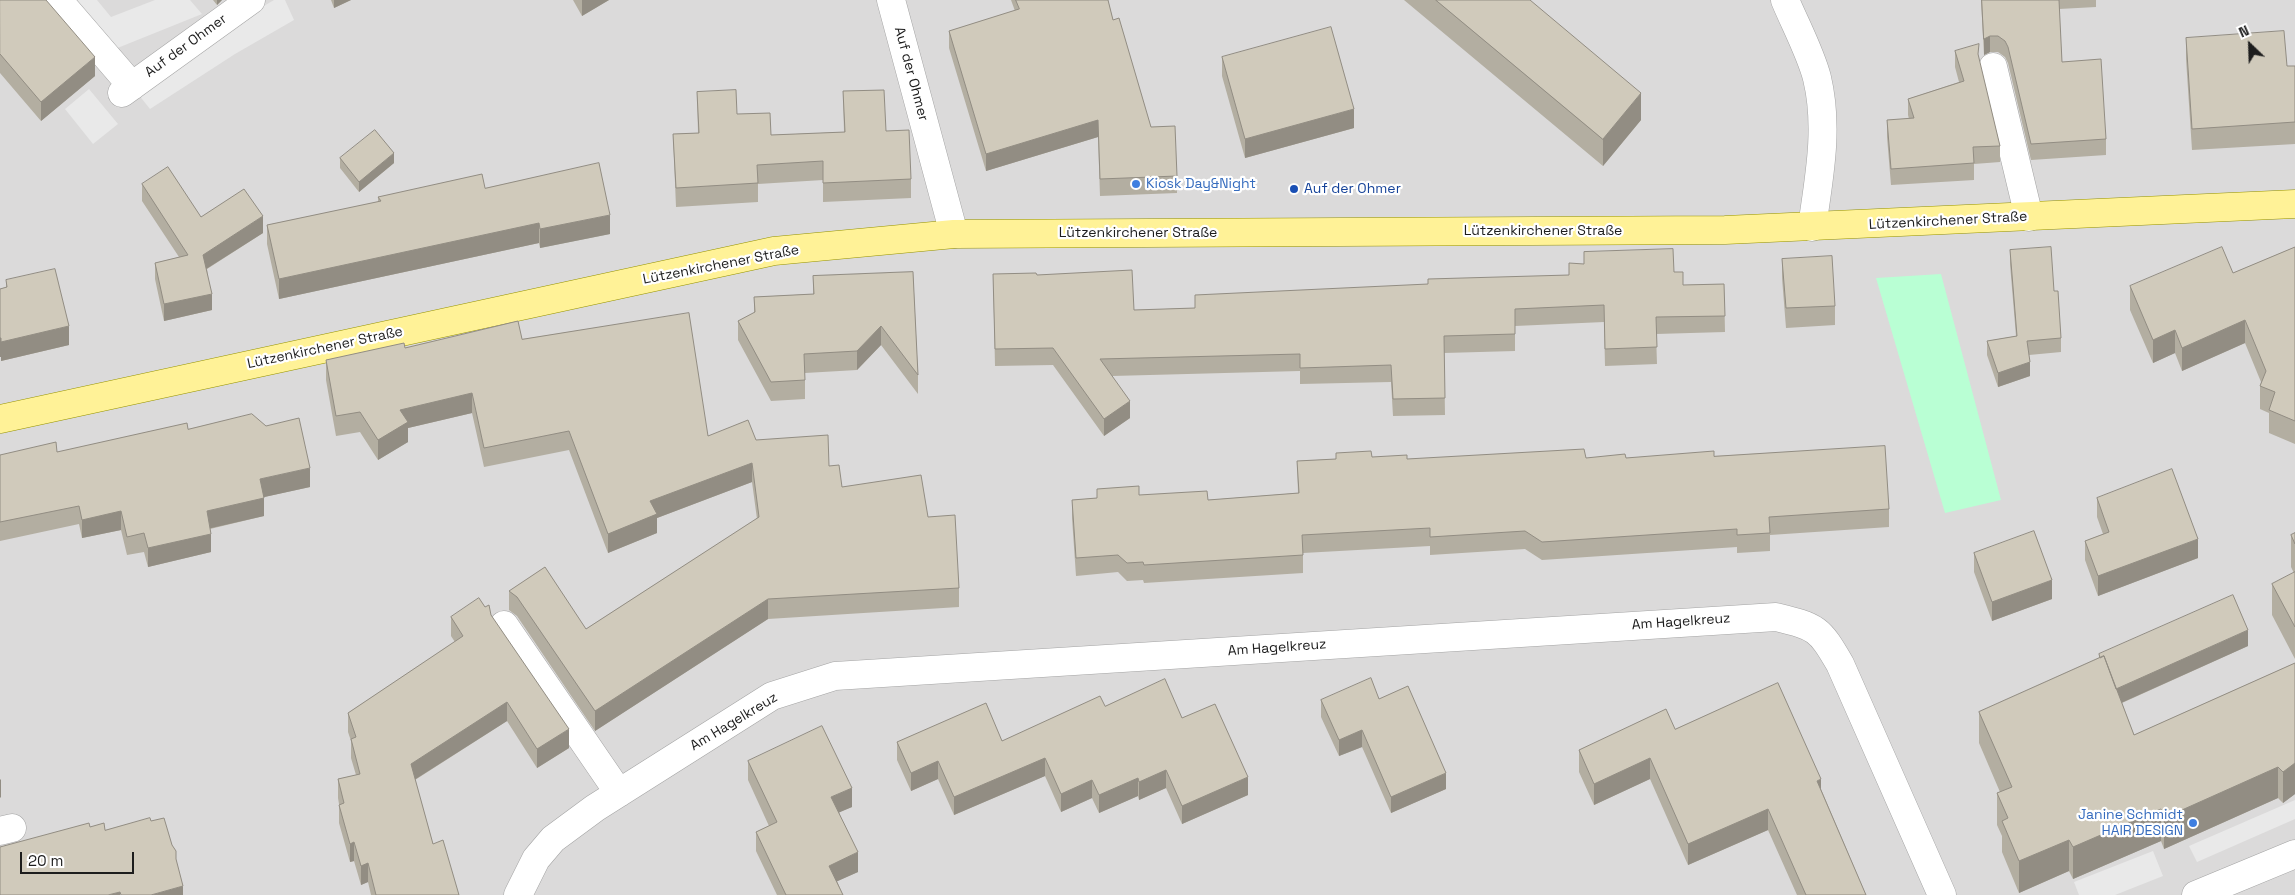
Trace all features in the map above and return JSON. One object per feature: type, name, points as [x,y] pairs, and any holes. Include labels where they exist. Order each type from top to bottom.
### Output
[{"type":"main road","name":"Lützenkirchener Straße","points":[[0,419],[774,251],[954,234],[1725,230],[2295,204]]},
{"type":"street","name":"Auf der Ohmer","points":[[58,0],[127,89],[251,0]]},
{"type":"street","name":"Auf der Ohmer","points":[[891,0],[954,234]]},
{"type":"street","points":[[1785,0],[1817,78],[1823,125],[1821,163],[1812,227]]},
{"type":"street","points":[[1993,67],[2028,217]]},
{"type":"street","name":"Am Hagelkreuz","points":[[518,895],[536,859],[553,839],[595,808],[772,696],[835,676],[1776,617],[1809,625],[1825,639],[1840,664],[1942,895]]},
{"type":"street","points":[[504,625],[619,793]]},
{"type":"street","points":[[2196,895],[2295,854]]},
{"type":"shaded area","points":[[0,0],[2295,0],[2295,895],[0,895]]},
{"type":"shaded area","points":[[73,0],[97,0],[111,17],[155,0],[190,0],[202,14],[115,49]]},
{"type":"shaded area","points":[[274,0],[285,0],[294,20],[235,54],[150,109],[134,89],[223,30]]},
{"type":"shaded area","points":[[89,89],[118,124],[93,144],[65,109]]},
{"type":"shaded area","points":[[2295,800],[2295,819],[2197,862],[2189,846]]},
{"type":"shaded area","points":[[2153,851],[2163,876],[2115,895],[2079,895],[2074,882]]},
{"type":"green space","points":[[1941,274],[2001,500],[1945,513],[1876,278]]},
{"type":"building","points":[[0,0],[46,0],[95,57],[41,102],[0,54]]},
{"type":"building","points":[[1016,0],[1108,0],[1113,20],[1119,18],[1151,127],[1175,126],[1177,176],[1100,179],[1098,120],[986,154],[949,31],[1019,9]]},
{"type":"building","points":[[1436,0],[1530,0],[1641,93],[1603,139]]},
{"type":"building","points":[[1982,0],[2059,0],[2062,62],[2101,59],[2106,139],[2031,144],[2008,47],[2005,41],[1998,36],[1990,36],[1984,39]]},
{"type":"building","points":[[1331,27],[1354,109],[1245,139],[1222,57]]},
{"type":"building","points":[[2284,31],[2287,66],[2295,66],[2295,122],[2192,129],[2186,38]]},
{"type":"building","points":[[1979,44],[1978,54],[2000,146],[1973,147],[1974,163],[1891,169],[1887,120],[1914,118],[1908,99],[1964,81],[1955,51]]},
{"type":"building","points":[[736,90],[737,114],[770,113],[771,135],[845,132],[843,91],[884,90],[886,131],[909,130],[911,179],[823,183],[823,161],[757,165],[758,183],[676,188],[673,134],[699,133],[697,92]]},
{"type":"building","points":[[375,130],[394,153],[359,182],[340,158]]},
{"type":"building","points":[[599,163],[610,215],[540,229],[539,223],[279,279],[267,225],[381,201],[378,197],[482,174],[485,188]]},
{"type":"building","points":[[168,167],[201,217],[244,189],[263,216],[203,255],[212,294],[164,304],[155,263],[188,255],[142,184]]},
{"type":"building","points":[[2051,247],[2054,291],[2058,291],[2061,338],[2027,341],[2030,362],[1998,373],[1987,341],[2017,336],[2010,250]]},
{"type":"building","points":[[2222,247],[2233,273],[2295,247],[2295,421],[2269,410],[2275,392],[2260,386],[2266,371],[2245,320],[2182,348],[2175,330],[2153,340],[2130,286]]},
{"type":"building","points":[[1673,249],[1674,272],[1683,272],[1683,285],[1724,284],[1725,316],[1656,317],[1657,347],[1605,349],[1604,305],[1515,309],[1515,334],[1444,336],[1445,398],[1393,399],[1391,365],[1300,368],[1300,354],[1100,359],[1130,401],[1104,419],[1053,348],[995,349],[993,274],[1036,273],[1037,275],[1132,270],[1134,310],[1195,308],[1195,295],[1428,284],[1428,279],[1569,275],[1569,263],[1584,264],[1584,252]]},
{"type":"building","points":[[1832,256],[1835,306],[1786,308],[1782,259]]},
{"type":"building","points":[[55,269],[69,326],[1,342],[0,289],[7,287],[6,280]]},
{"type":"building","points":[[913,272],[918,375],[881,326],[857,351],[804,354],[805,380],[771,382],[738,321],[755,312],[754,297],[814,294],[813,276]]},
{"type":"building","points":[[689,313],[708,436],[748,420],[756,440],[828,435],[829,466],[839,465],[842,487],[921,475],[928,517],[955,515],[959,588],[768,599],[595,711],[517,597],[509,591],[545,567],[586,629],[759,517],[752,463],[650,501],[657,514],[608,534],[569,431],[484,448],[472,393],[400,410],[408,422],[378,440],[360,412],[336,416],[326,360],[404,343],[405,348],[518,321],[522,339]]},
{"type":"building","points":[[252,414],[266,426],[299,418],[310,468],[260,479],[264,498],[207,511],[211,534],[148,548],[144,533],[127,537],[121,511],[82,520],[79,506],[0,522],[0,455],[56,442],[57,452],[187,423],[188,429]]},
{"type":"building","points":[[1885,446],[1889,509],[1769,517],[1770,533],[1737,535],[1737,529],[1542,542],[1525,531],[1430,537],[1430,528],[1302,535],[1303,555],[1144,565],[1143,562],[1127,563],[1118,555],[1076,558],[1072,500],[1097,498],[1097,489],[1139,486],[1139,495],[1207,491],[1208,500],[1299,493],[1297,461],[1336,459],[1336,453],[1371,451],[1372,457],[1407,455],[1407,459],[1584,449],[1586,458],[1625,454],[1626,458],[1714,451],[1714,456]]},
{"type":"building","points":[[2172,469],[2198,539],[2098,576],[2085,541],[2109,532],[2097,498]]},
{"type":"building","points":[[2034,531],[2052,580],[1992,602],[1974,553]]},
{"type":"building","points":[[2295,533],[2295,544],[2291,535]]},
{"type":"building","points":[[2295,572],[2295,627],[2272,584]]},
{"type":"building","points":[[2233,595],[2248,630],[2116,689],[2104,656],[2100,658],[2099,654]]},
{"type":"building","points":[[479,598],[485,607],[489,605],[491,615],[569,729],[537,749],[507,702],[411,764],[433,844],[443,840],[459,895],[376,895],[368,863],[361,866],[354,842],[350,844],[339,805],[344,803],[338,779],[360,774],[351,739],[356,737],[348,713],[463,636],[451,617]]},
{"type":"building","points":[[2104,656],[2134,735],[2295,663],[2295,763],[2283,772],[2278,767],[2164,818],[2161,809],[2073,847],[2069,840],[2019,861],[2002,821],[2008,818],[1997,793],[2012,787],[1979,712]]},
{"type":"building","points":[[1371,678],[1379,699],[1408,686],[1446,773],[1391,797],[1362,730],[1339,740],[1321,700]]},
{"type":"building","points":[[1165,679],[1182,718],[1215,704],[1248,777],[1182,806],[1166,770],[1139,782],[1138,778],[1099,795],[1092,780],[1061,794],[1045,758],[954,797],[938,761],[911,773],[897,742],[986,703],[1002,741],[1100,696],[1105,706]]},
{"type":"building","points":[[1778,683],[1821,779],[1817,781],[1866,895],[1806,895],[1768,809],[1688,844],[1650,758],[1594,784],[1579,750],[1666,709],[1675,729]]},
{"type":"building","points":[[822,726],[852,788],[831,797],[858,852],[829,866],[843,895],[786,895],[756,832],[777,822],[748,761]]},
{"type":"building","points":[[150,818],[151,821],[164,818],[172,845],[176,851],[176,859],[183,886],[151,895],[121,895],[120,892],[108,895],[0,895],[0,847],[89,823],[90,827],[104,823],[105,830]]},
{"type":"place","name":"Kiosk Day&Night","points":[[1136,184]]},
{"type":"place","name":"Auf der Ohmer","points":[[1294,189]]},
{"type":"place","name":"Janine Schmidt HAIR DESIGN","points":[[2193,823]]}]
